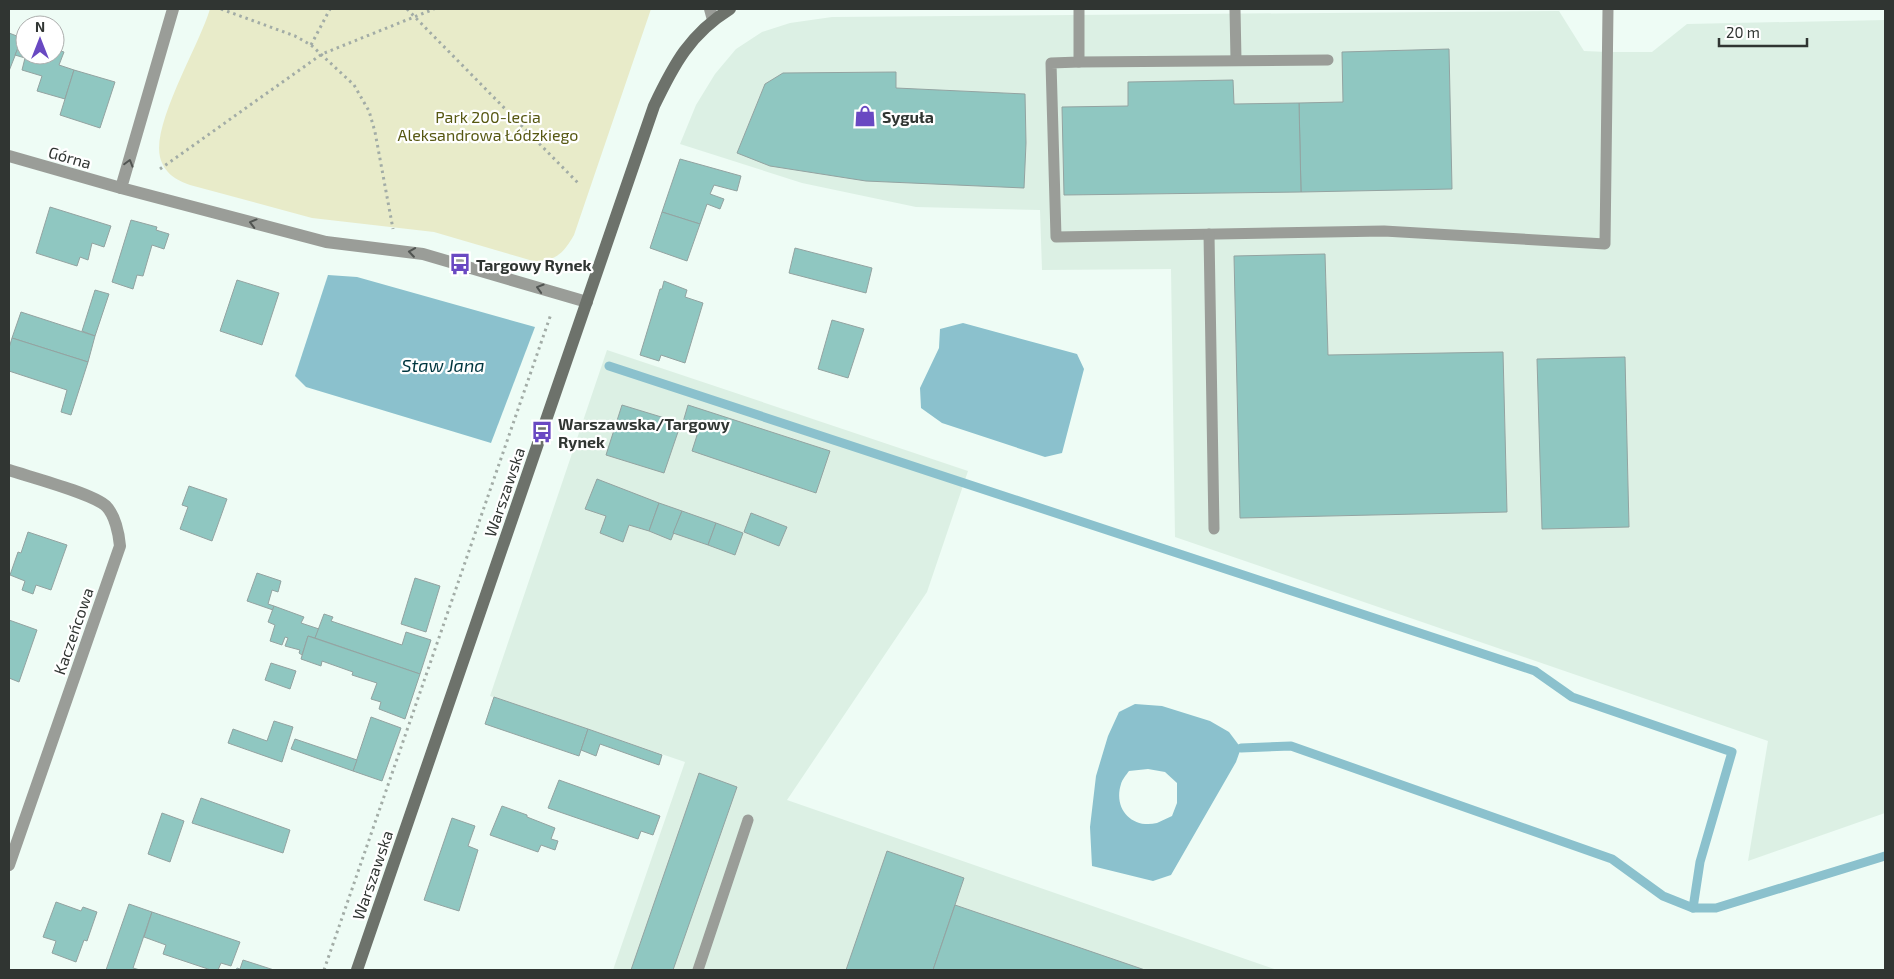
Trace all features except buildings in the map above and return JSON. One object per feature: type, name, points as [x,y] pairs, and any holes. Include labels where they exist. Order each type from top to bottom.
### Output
[{"type":"main road","name":"Warszawska","points":[[356,970],[654,106],[681,54],[712,14],[730,9]]},
{"type":"street","points":[[173,9],[122,188],[326,242],[423,254],[587,302]]},
{"type":"street","name":"Górna","points":[[9,156],[122,188]]},
{"type":"street","name":"Kaczeńcowa","points":[[9,470],[87,496],[107,507],[118,529],[120,546],[9,865]]},
{"type":"lane","points":[[1079,9],[1079,62]]},
{"type":"lane","points":[[1235,9],[1236,60]]},
{"type":"lane","points":[[1328,60],[1051,63],[1056,238],[1384,231],[1606,244],[1608,9]]},
{"type":"lane","points":[[1209,234],[1214,529]]},
{"type":"lane","points":[[698,970],[748,820]]},
{"type":"path","points":[[221,9],[296,36],[322,54],[354,84],[369,111],[375,132],[394,232]]},
{"type":"path","points":[[311,45],[330,9]]},
{"type":"path","points":[[407,9],[579,184]]},
{"type":"path","points":[[160,169],[322,54],[434,9]]},
{"type":"path","points":[[324,970],[557,293],[559,262]]},
{"type":"shaded area","points":[[1559,11],[1584,51],[1607,52],[1652,52],[1687,24],[1885,20],[1885,813],[1748,861],[1768,741],[1175,537],[1171,269],[1042,270],[1040,210],[916,207],[802,183],[680,144],[696,105],[715,74],[736,49],[762,32],[790,23],[832,17]]},
{"type":"shaded area","points":[[607,350],[968,471],[927,592],[787,800],[1277,970],[613,970],[685,762],[490,696]]},
{"type":"green space","name":"Park 200-lecia Aleksandrowa Łódzkiego","points":[[210,9],[651,9],[574,235],[558,255],[548,260],[533,261],[434,232],[312,218],[190,185],[171,175],[162,163],[159,142],[169,105]]},
{"type":"water","name":"Staw Jana","points":[[328,275],[357,277],[535,327],[491,443],[306,387],[295,376]]},
{"type":"water","points":[[963,323],[1077,354],[1084,369],[1062,453],[1045,457],[942,423],[921,408],[920,388],[939,348],[940,329]]},
{"type":"water","points":[[1135,704],[1162,706],[1210,721],[1229,732],[1241,748],[1236,762],[1171,875],[1153,881],[1092,866],[1090,827],[1096,776],[1108,736],[1119,712]],"holes":[[[1148,769],[1165,772],[1177,783],[1177,803],[1172,816],[1157,823],[1148,824],[1133,820],[1122,809],[1120,801],[1119,793],[1124,778],[1129,771]]]},
{"type":"waterway","points":[[609,366],[1535,671],[1572,697],[1732,752],[1700,862],[1693,908],[1716,908],[1885,856]]},
{"type":"waterway","points":[[1241,748],[1291,746],[1612,859],[1663,896],[1693,908]]},
{"type":"place","name":"Syguła","points":[[865,116]]},
{"type":"place","name":"Targowy Rynek","points":[[460,264]]},
{"type":"place","name":"Warszawska/Targowy Rynek","points":[[542,432]]}]
